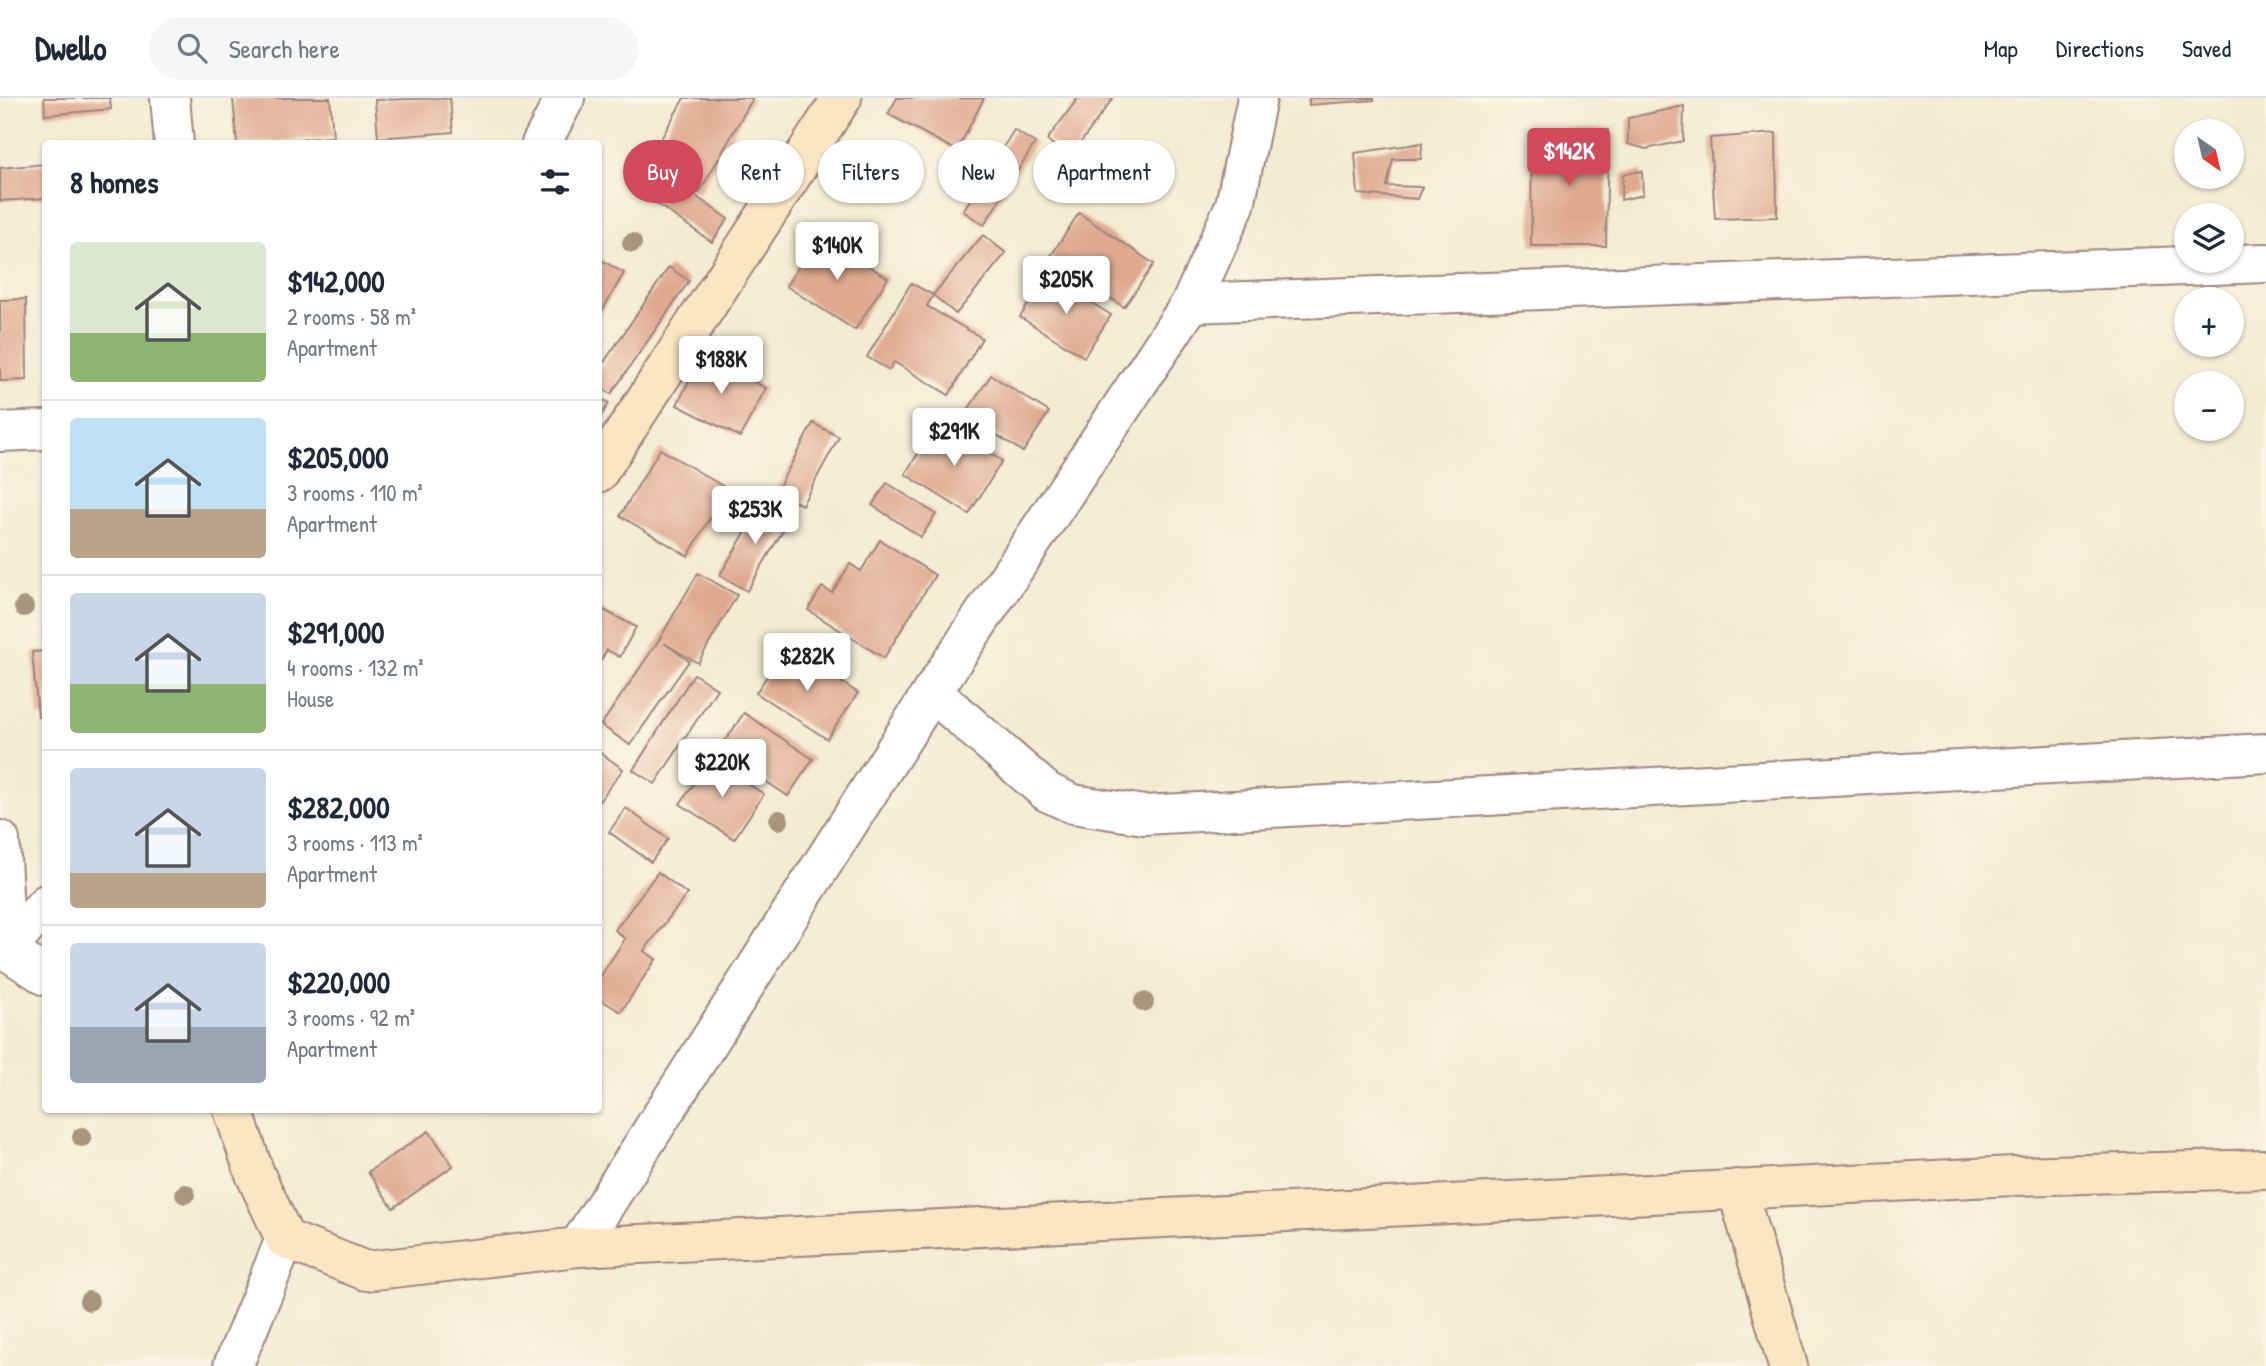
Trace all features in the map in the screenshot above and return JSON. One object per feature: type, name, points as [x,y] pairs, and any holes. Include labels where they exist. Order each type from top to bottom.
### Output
[{"type":"street","points":[[170,98],[174,140]]},
{"type":"street","points":[[543,140],[565,98]]},
{"type":"street","points":[[602,467],[842,98]]},
{"type":"street","points":[[578,1247],[932,692],[1191,303],[1235,205],[1257,98]]},
{"type":"street","points":[[1191,303],[2266,263]]},
{"type":"street","points":[[0,432],[42,430]]},
{"type":"street","points":[[932,692],[1047,792],[1073,804],[1144,815],[2266,753]]},
{"type":"street","points":[[0,840],[3,950]]},
{"type":"street","points":[[3,950],[42,908]]},
{"type":"street","points":[[3,950],[42,974]]},
{"type":"street","points":[[234,1113],[255,1174],[285,1239],[366,1271],[578,1247],[2014,1176],[2266,1169]]},
{"type":"street","points":[[1737,1189],[1788,1366]]},
{"type":"street","points":[[233,1366],[285,1239]]},
{"type":"building","points":[[44,98],[110,98],[111,109],[45,115]]},
{"type":"building","points":[[233,98],[330,98],[333,137],[237,140]]},
{"type":"building","points":[[450,98],[453,132],[378,138],[375,100]]},
{"type":"building","points":[[684,98],[753,98],[729,140],[717,140],[717,161],[703,186],[703,140],[660,140]]},
{"type":"building","points":[[897,98],[984,98],[963,140],[938,141],[888,114]]},
{"type":"building","points":[[1078,98],[1113,98],[1082,140],[1047,140]]},
{"type":"building","points":[[1309,98],[1374,98],[1374,100],[1309,105]]},
{"type":"building","points":[[1684,106],[1683,141],[1646,149],[1628,144],[1628,118]]},
{"type":"building","points":[[1014,130],[1033,142],[1019,169],[1019,140],[1008,140]]},
{"type":"building","points":[[1532,130],[1608,130],[1606,246],[1531,246]]},
{"type":"building","points":[[1776,133],[1777,217],[1715,219],[1710,138]]},
{"type":"building","points":[[1422,143],[1421,159],[1393,159],[1387,186],[1422,187],[1417,199],[1358,194],[1355,153]]},
{"type":"building","points":[[42,164],[42,198],[0,201],[0,168]]},
{"type":"building","points":[[1642,171],[1643,195],[1621,200],[1623,174]]},
{"type":"building","points":[[703,201],[728,219],[712,242],[656,203]]},
{"type":"building","points":[[968,203],[998,203],[984,225],[963,211]]},
{"type":"building","points":[[1079,213],[1154,264],[1124,307],[1050,257]]},
{"type":"building","points":[[819,235],[888,278],[855,330],[786,286]]},
{"type":"building","points":[[983,235],[1006,253],[956,314],[933,295]]},
{"type":"building","points":[[602,260],[624,273],[602,311]]},
{"type":"building","points":[[669,267],[689,281],[611,394],[602,388],[602,365]]},
{"type":"building","points":[[1047,275],[1111,315],[1084,357],[1020,317]]},
{"type":"building","points":[[911,283],[933,295],[927,306],[982,338],[949,395],[894,362],[889,370],[867,357]]},
{"type":"building","points":[[26,299],[27,380],[0,381],[0,300]]},
{"type":"building","points":[[702,355],[766,388],[740,437],[677,405]]},
{"type":"building","points":[[991,375],[1049,412],[1023,452],[965,414]]},
{"type":"building","points":[[602,399],[609,403],[602,414]]},
{"type":"building","points":[[939,421],[1002,461],[969,514],[905,474]]},
{"type":"building","points":[[813,423],[839,437],[802,505],[776,492]]},
{"type":"building","points":[[660,449],[743,498],[726,527],[710,518],[688,556],[620,516]]},
{"type":"building","points":[[887,483],[936,514],[921,537],[872,505]]},
{"type":"building","points":[[764,501],[791,517],[747,591],[720,575]]},
{"type":"building","points":[[880,540],[935,575],[884,658],[808,610],[822,587],[832,593],[850,564],[861,571]]},
{"type":"building","points":[[698,573],[737,595],[698,663],[664,643],[689,661],[630,745],[602,724],[659,640]]},
{"type":"building","points":[[602,609],[636,627],[620,657],[607,650],[602,658]]},
{"type":"building","points":[[787,646],[858,693],[827,739],[756,693]]},
{"type":"building","points":[[42,651],[42,717],[38,717],[32,652]]},
{"type":"building","points":[[694,674],[717,689],[655,784],[633,770]]},
{"type":"building","points":[[744,713],[813,759],[788,796],[719,750]]},
{"type":"building","points":[[602,754],[623,769],[602,798]]},
{"type":"building","points":[[710,760],[764,794],[734,839],[680,804]]},
{"type":"building","points":[[626,808],[668,839],[651,862],[609,832]]},
{"type":"building","points":[[658,872],[687,894],[644,951],[656,959],[621,1012],[602,1000],[602,974],[625,939],[615,930]]},
{"type":"building","points":[[429,1131],[453,1166],[393,1208],[368,1172]]}]
